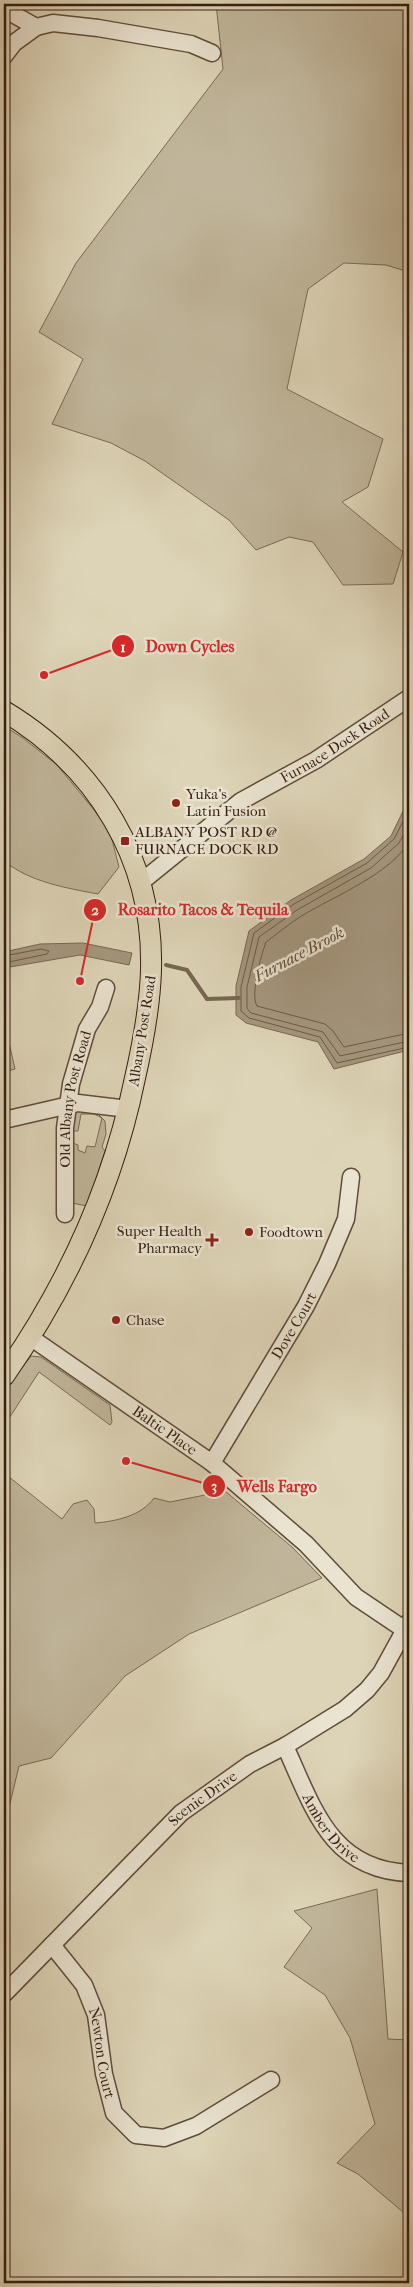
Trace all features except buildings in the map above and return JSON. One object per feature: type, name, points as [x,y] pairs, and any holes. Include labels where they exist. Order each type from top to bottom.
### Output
[{"type":"main road","name":"Albany Post Road","points":[[4,712],[48,742],[87,782],[106,808],[125,841],[140,883],[149,930],[151,971],[145,1025],[128,1109],[110,1172],[88,1226],[53,1300],[4,1376]]},
{"type":"street","points":[[4,9],[36,28]]},
{"type":"street","points":[[4,56],[14,44],[36,28],[53,23],[98,28],[192,44],[212,53]]},
{"type":"street","name":"Furnace Dock Road","points":[[140,883],[241,801],[316,760],[409,698]]},
{"type":"street","name":"Old Albany Post Road","points":[[65,1214],[65,1136],[73,1075],[87,1029],[100,1007],[106,988]]},
{"type":"street","points":[[4,1120],[90,1103],[128,1109]]},
{"type":"street","name":"Dove Court","points":[[212,1463],[306,1306],[327,1264],[346,1219],[351,1177]]},
{"type":"street","name":"Baltic Place","points":[[30,1337],[212,1463],[306,1544],[356,1597],[407,1626]]},
{"type":"street","name":"Scenic Drive","points":[[4,1994],[181,1813],[250,1764],[285,1746],[345,1709],[367,1690],[381,1673],[407,1626]]},
{"type":"street","name":"Amber Drive","points":[[285,1746],[318,1818],[339,1846],[360,1861],[377,1867],[409,1873]]},
{"type":"street","name":"Newton Court","points":[[52,1945],[84,1985],[96,2014],[104,2074],[114,2113],[136,2135],[164,2138],[196,2126],[271,2080]]},
{"type":"shaded area","points":[[216,4],[409,4],[409,272],[386,265],[344,263],[308,289],[287,389],[383,439],[368,487],[342,502],[403,552],[393,584],[343,585],[313,542],[289,537],[256,550],[229,520],[145,461],[111,443],[52,424],[83,359],[39,332],[76,263],[223,69]]},
{"type":"shaded area","points":[[4,726],[23,738],[57,765],[110,832],[119,867],[98,894],[37,879],[4,861]]},
{"type":"shaded area","points":[[4,1020],[15,1069],[4,1072]]},
{"type":"shaded area","points":[[78,1110],[97,1113],[102,1118],[94,1114],[81,1114],[78,1131],[71,1129],[73,1113]]},
{"type":"shaded area","points":[[102,1118],[105,1121],[106,1134],[102,1147],[105,1151],[87,1206],[72,1203],[73,1143],[78,1145],[78,1150],[85,1153],[87,1146],[95,1147]]},
{"type":"shaded area","points":[[31,1356],[41,1357],[110,1405],[112,1422],[110,1425],[39,1372],[4,1426],[4,1391]]},
{"type":"shaded area","points":[[4,1473],[62,1519],[73,1504],[87,1500],[94,1509],[95,1523],[112,1521],[128,1516],[142,1509],[154,1498],[170,1502],[225,1491],[292,1547],[322,1578],[189,1634],[125,1676],[51,1758],[19,1766],[4,1823]]},
{"type":"shaded area","points":[[377,1889],[388,2039],[409,2040],[409,2217],[358,2174],[337,2163],[375,2124],[350,2038],[325,1995],[284,1967],[312,1928],[294,1911]]},
{"type":"water","points":[[409,787],[409,1050],[334,1069],[318,1042],[246,1023],[236,1015],[236,986],[249,931],[291,900],[364,859],[391,836],[405,807]]},
{"type":"water","points":[[83,943],[132,953],[129,965],[80,955],[4,968],[4,952],[40,944]]},
{"type":"waterway","name":"Furnace Brook","points":[[166,965],[187,970],[207,999],[239,998]]},
{"type":"place","name":"Down Cycles","points":[[44,675]]},
{"type":"place","name":"Yuka's Latin Fusion","points":[[176,803]]},
{"type":"place","name":"ALBANY POST RD @ FURNACE DOCK RD","points":[[125,841]]},
{"type":"place","name":"Rosarito Tacos & Tequila","points":[[80,981]]},
{"type":"place","name":"Foodtown","points":[[249,1232]]},
{"type":"place","name":"Super Health Pharmacy","points":[[212,1240]]},
{"type":"place","name":"Chase","points":[[116,1320]]},
{"type":"place","name":"Wells Fargo","points":[[126,1461]]}]
